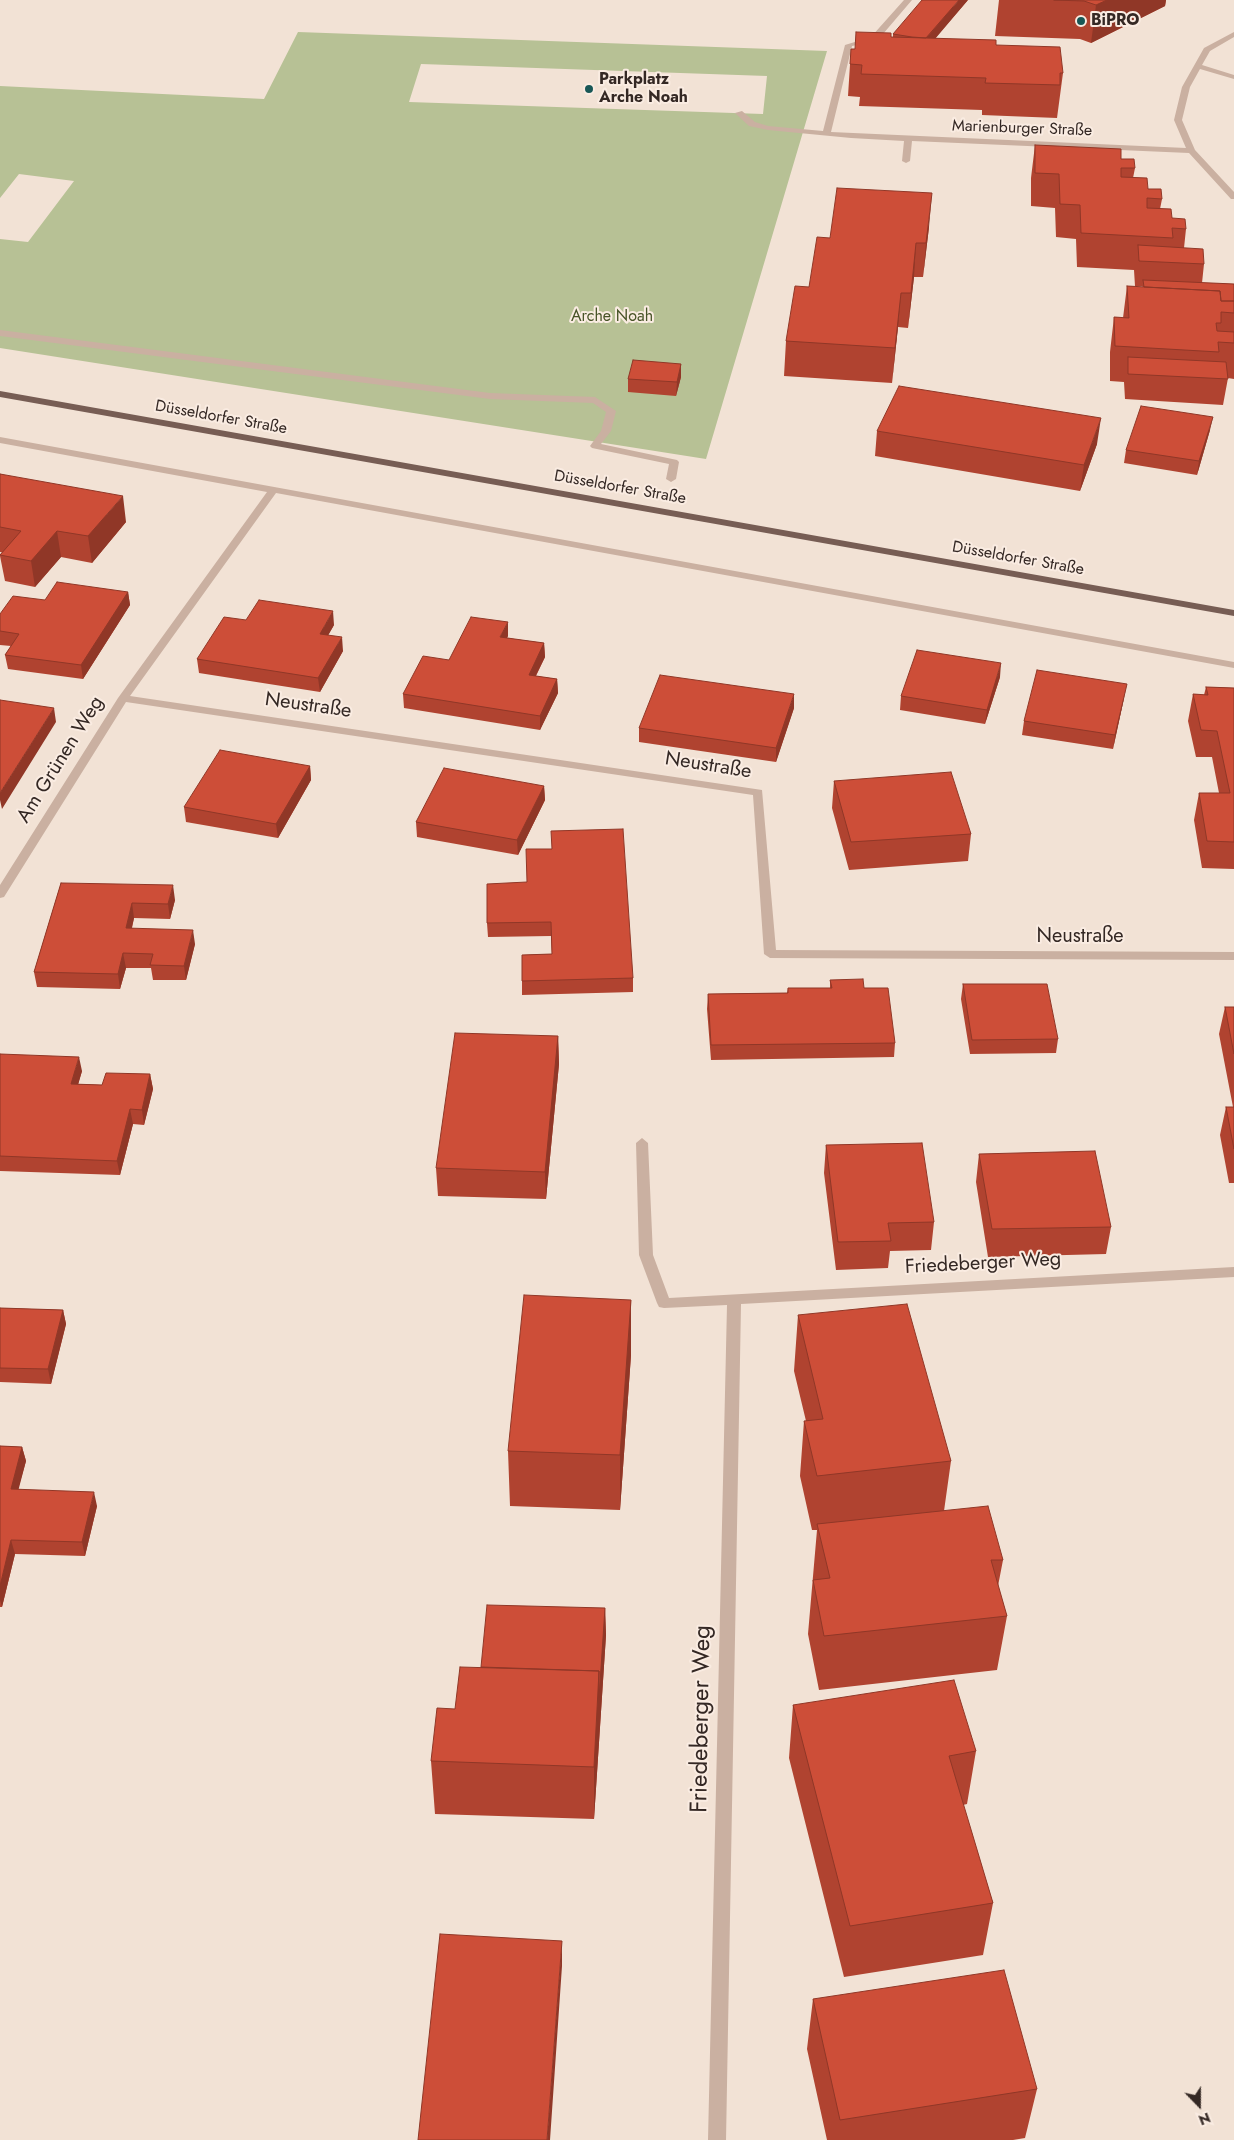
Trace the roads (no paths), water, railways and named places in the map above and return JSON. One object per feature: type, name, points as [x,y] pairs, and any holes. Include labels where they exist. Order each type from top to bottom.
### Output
[{"type":"main road","name":"Düsseldorfer Straße","points":[[0,394],[1234,613]]},
{"type":"street","points":[[826,134],[848,45],[874,39],[908,0]]},
{"type":"street","points":[[1234,34],[1207,50],[1186,87],[1178,120],[1191,151],[1234,197]]},
{"type":"street","points":[[1198,66],[1234,77]]},
{"type":"street","name":"Marienburger Straße","points":[[739,113],[752,124],[768,128],[826,134],[1191,151]]},
{"type":"street","points":[[906,161],[908,139]]},
{"type":"street","points":[[0,334],[490,396],[595,400],[611,411],[606,431],[595,446],[674,462],[671,479]]},
{"type":"street","points":[[0,440],[1234,665]]},
{"type":"street","name":"Am Grünen Weg","points":[[0,894],[123,698],[273,490]]},
{"type":"street","name":"Neustraße","points":[[123,698],[758,792],[770,954],[1234,956]]},
{"type":"street","name":"Friedeberger Weg","points":[[642,1143],[646,1255],[664,1303],[1234,1272]]},
{"type":"street","name":"Friedeberger Weg","points":[[717,2140],[734,1299]]},
{"type":"place","name":"BiPRO","points":[[1081,21]]},
{"type":"place","name":"Parkplatz Arche Noah","points":[[589,89]]},
{"type":"park label","name":"Arche Noah","points":[[612,317]]}]
